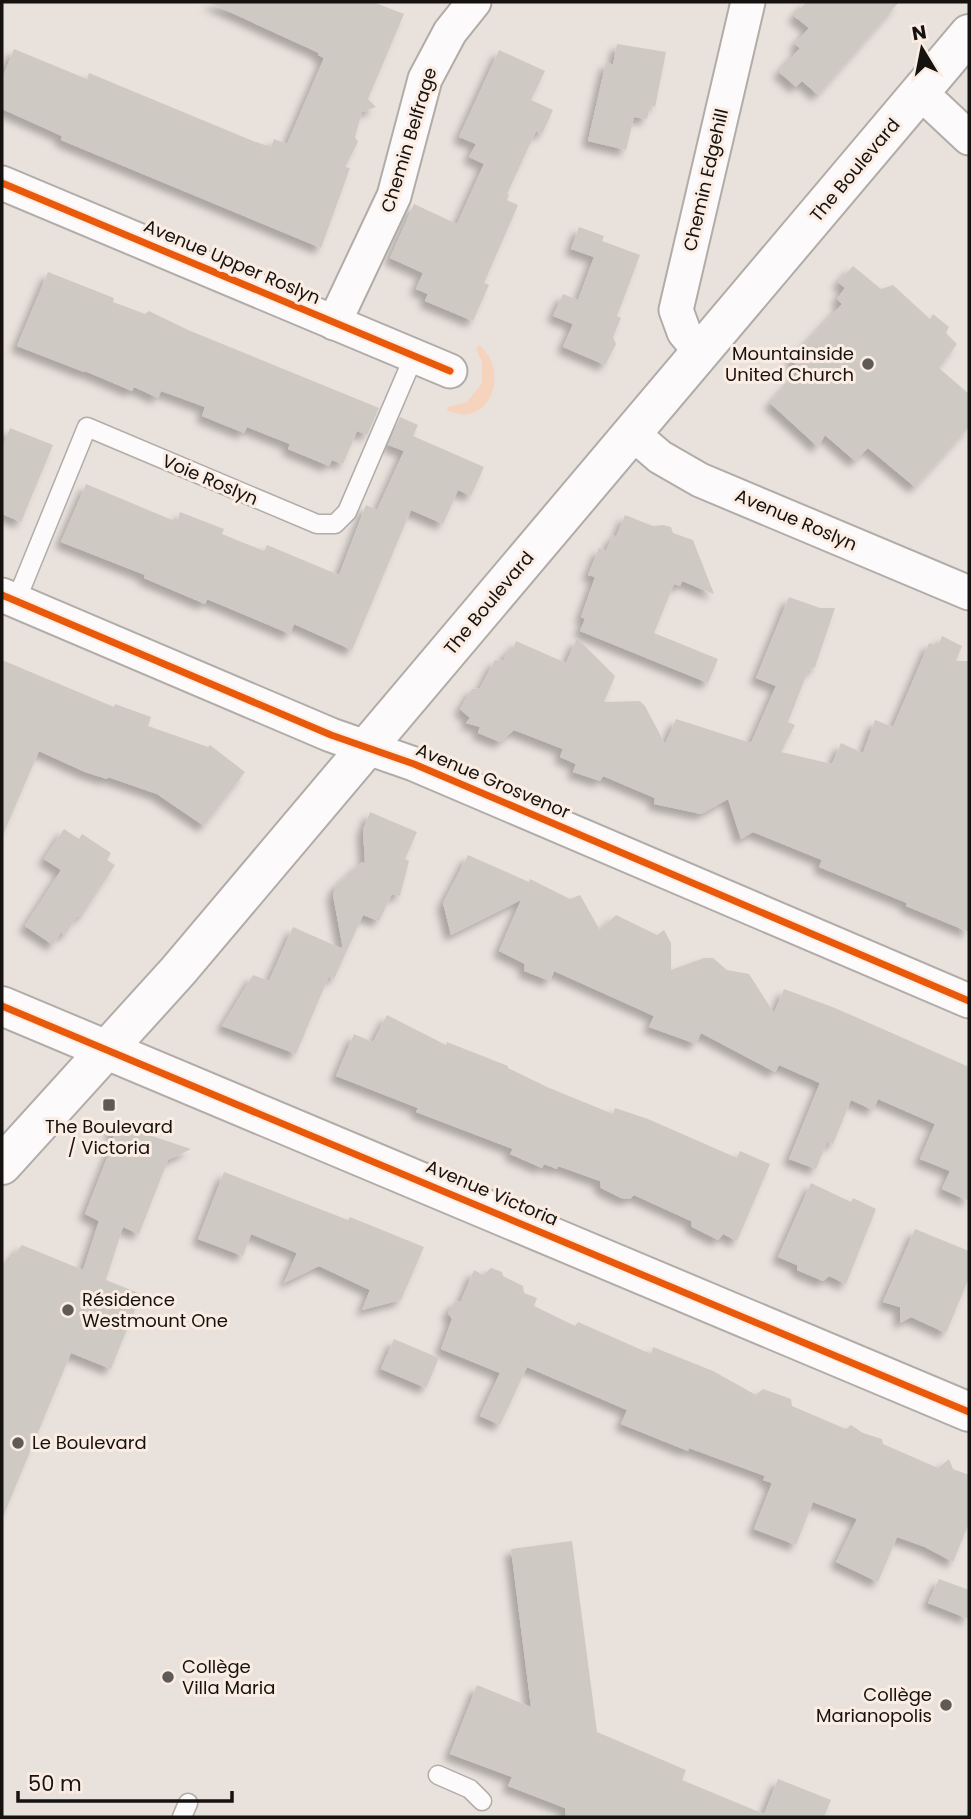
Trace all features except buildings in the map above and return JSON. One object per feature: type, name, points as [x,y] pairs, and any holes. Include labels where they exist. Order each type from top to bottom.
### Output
[{"type":"main road","name":"The Boulevard","points":[[2,1165],[178,971],[969,34]]},
{"type":"main road","name":"Avenue Victoria","points":[[2,1006],[969,1412]]},
{"type":"street","name":"Chemin Belfrage","points":[[334,323],[394,196],[425,79],[450,32],[474,2]]},
{"type":"street","name":"Chemin Edgehill","points":[[700,351],[684,332],[676,310],[748,2]]},
{"type":"street","points":[[921,93],[969,138]]},
{"type":"street","name":"Avenue Upper Roslyn","points":[[2,183],[450,371]]},
{"type":"street","name":"Avenue Roslyn","points":[[632,433],[660,457],[700,480],[969,593]]},
{"type":"street","name":"Avenue Grosvenor","points":[[9,598],[331,735],[414,764],[969,1001]]},
{"type":"lane","name":"Voie Roslyn","points":[[9,598],[87,427],[280,510],[329,526],[340,521],[347,512],[414,356]]},
{"type":"lane","points":[[438,1775],[470,1788],[482,1801]]},
{"type":"shaded area","points":[[479,345],[489,356],[494,369],[491,396],[484,406],[474,412],[462,414],[447,410],[448,407],[467,402],[482,383],[482,362],[476,349]]},
{"type":"cycle path","points":[[2,183],[450,371]]},
{"type":"cycle path","points":[[2,595],[331,735],[414,764],[969,1001]]},
{"type":"cycle path","points":[[2,1006],[969,1412]]},
{"type":"place","name":"Mountainside United Church","points":[[868,364]]},
{"type":"place","name":"The Boulevard / Victoria","points":[[109,1105]]},
{"type":"place","name":"Résidence Westmount One","points":[[68,1310]]},
{"type":"place","name":"Le Boulevard","points":[[18,1443]]},
{"type":"place","name":"Collège Villa Maria","points":[[168,1677]]},
{"type":"place","name":"Collège Marianopolis","points":[[946,1705]]}]
